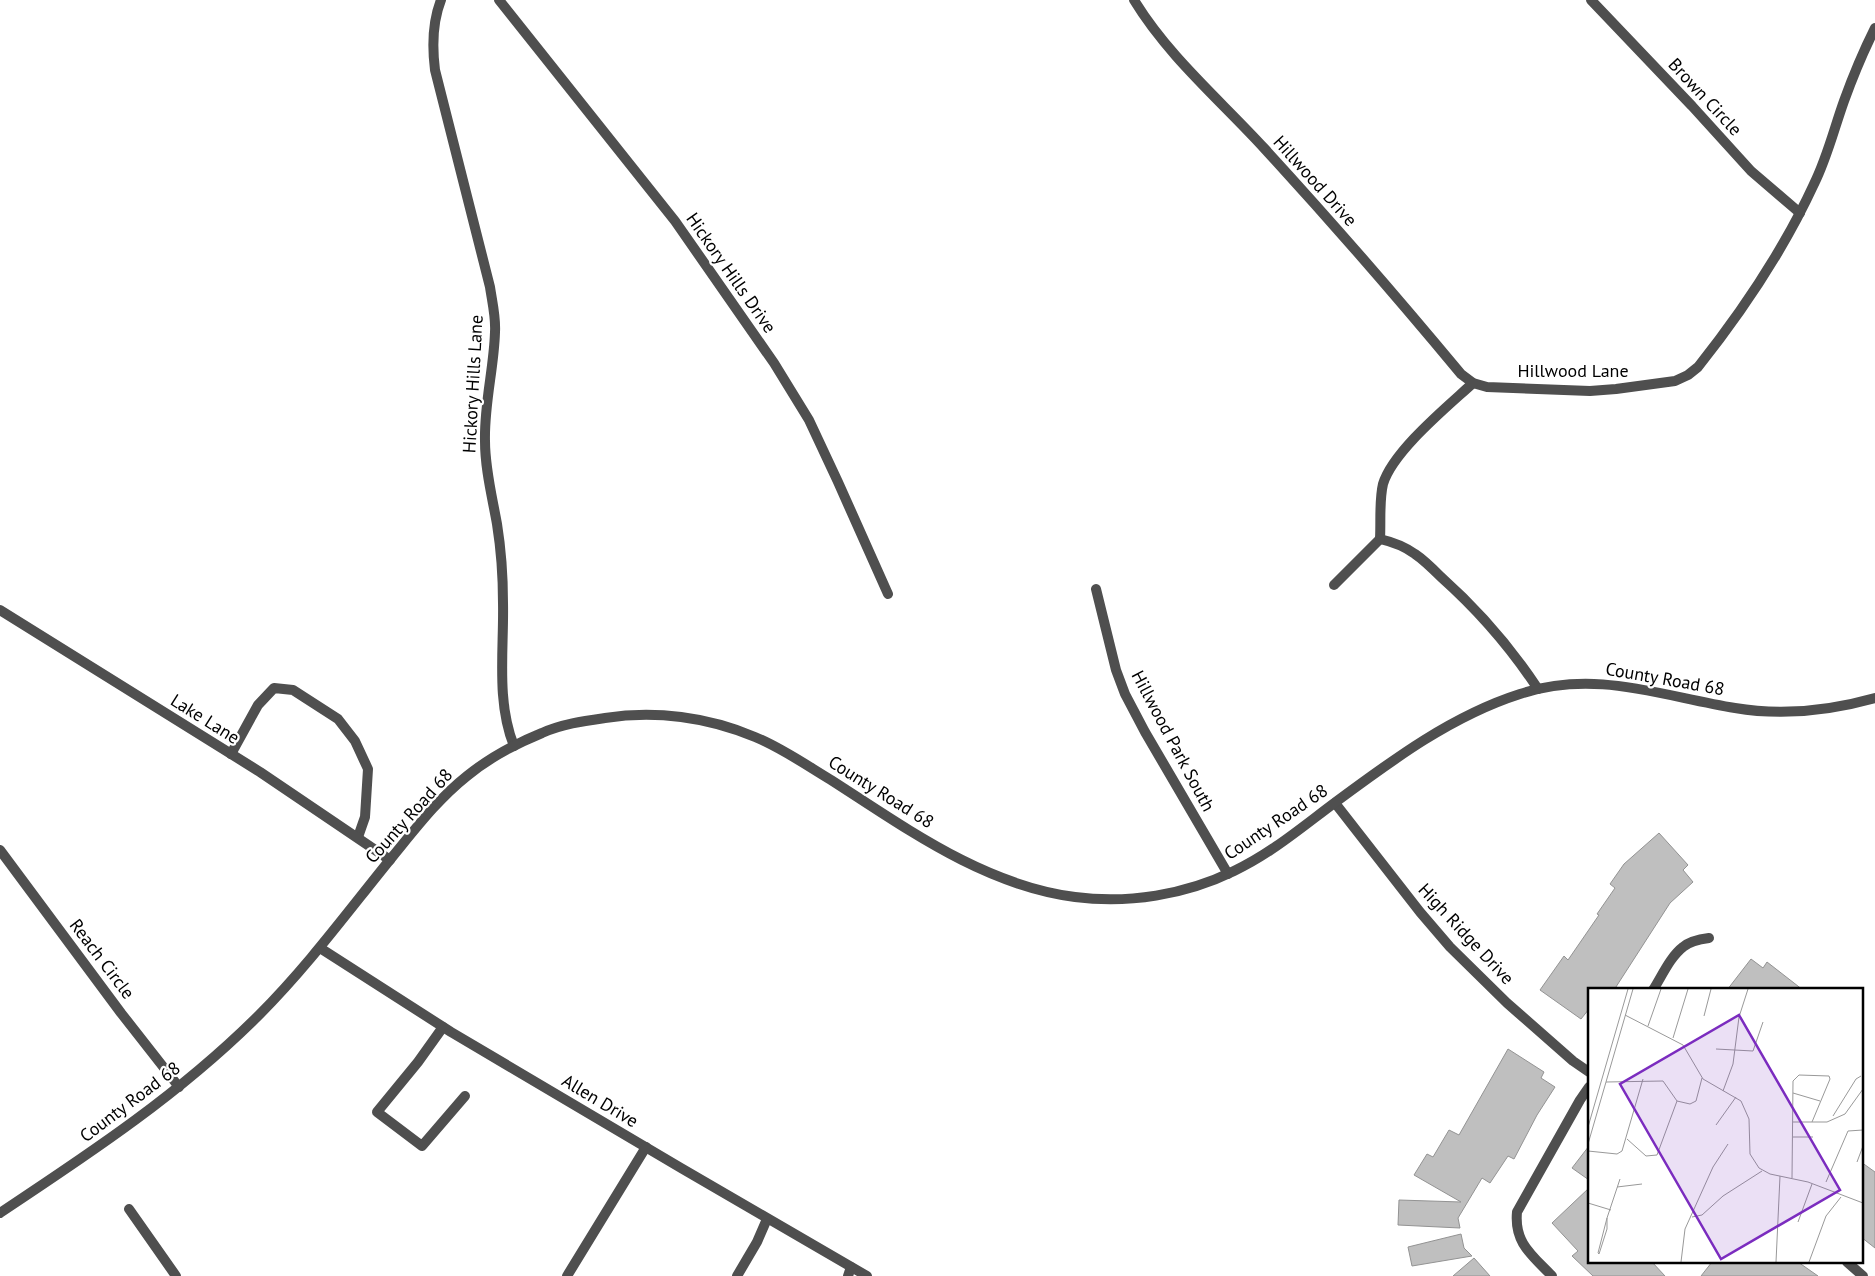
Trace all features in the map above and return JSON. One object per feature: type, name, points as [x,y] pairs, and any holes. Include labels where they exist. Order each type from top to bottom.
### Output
[{"type":"street","name":"Hickory Hills Lane","points":[[441,0],[434,24],[433,55],[435,70],[490,287],[495,317],[484,439],[486,466],[500,547],[504,602],[502,658],[504,707],[514,746]]},
{"type":"street","name":"Hickory Hills Drive","points":[[499,0],[675,221],[774,363],[808,420],[888,594]]},
{"type":"street","name":"Hillwood Drive","points":[[1134,0],[1143,14],[1187,68],[1305,192],[1387,284],[1461,374],[1473,383]]},
{"type":"street","name":"Brown Circle","points":[[1591,0],[1751,171],[1800,213]]},
{"type":"street","name":"Hillwood Lane","points":[[1473,383],[1487,387],[1590,391],[1616,390],[1665,383],[1688,375],[1698,367],[1744,305],[1800,213],[1815,183],[1844,101],[1871,48],[1875,28]]},
{"type":"street","points":[[1334,585],[1380,538],[1381,493],[1389,472],[1400,455],[1420,433],[1473,383]]},
{"type":"street","points":[[1380,538],[1400,545],[1416,554],[1458,592],[1503,640],[1538,689]]},
{"type":"street","name":"Hillwood Park South","points":[[1096,589],[1116,670],[1125,694],[1145,732],[1228,874]]},
{"type":"street","name":"Lake Lane","points":[[0,610],[231,754],[390,860]]},
{"type":"street","name":"County Road 68","points":[[0,1213],[147,1113],[215,1057],[261,1013],[320,948],[414,830],[452,789],[488,761],[514,746],[548,730],[573,723],[630,714],[686,718],[747,733],[763,740],[950,853],[993,874],[1032,888],[1074,897],[1130,899],[1171,893],[1199,885],[1228,874],[1258,859],[1418,744],[1458,721],[1524,692],[1568,684],[1609,684],[1740,709],[1783,712],[1837,707],[1875,698]]},
{"type":"street","points":[[231,754],[258,704],[274,688],[292,690],[338,719],[355,740],[368,769],[365,817],[358,837]]},
{"type":"street","name":"High Ridge Drive","points":[[1335,803],[1420,912],[1450,946],[1507,1003],[1573,1061],[1588,1071]]},
{"type":"street","name":"Reach Circle","points":[[0,850],[121,1013],[179,1087]]},
{"type":"street","points":[[1654,988],[1672,960],[1683,947],[1696,940],[1709,938]]},
{"type":"street","name":"Allen Drive","points":[[320,948],[443,1027],[768,1219],[850,1272],[867,1276]]},
{"type":"street","points":[[443,1027],[418,1062],[377,1112],[422,1146],[465,1096]]},
{"type":"street","points":[[1552,1276],[1520,1239],[1516,1225],[1517,1212],[1575,1108],[1588,1088]]},
{"type":"street","points":[[567,1276],[646,1147]]},
{"type":"street","points":[[129,1209],[176,1276]]},
{"type":"street","points":[[737,1276],[758,1242],[768,1219]]},
{"type":"street","points":[[1849,1264],[1863,1276]]},
{"type":"building","points":[[1659,833],[1688,865],[1683,870],[1693,882],[1670,903],[1615,988],[1588,988],[1588,1010],[1581,1019],[1540,990],[1564,956],[1568,960],[1599,915],[1597,914],[1615,888],[1610,884],[1624,864]]},
{"type":"building","points":[[1751,959],[1763,968],[1767,962],[1800,988],[1729,988]]},
{"type":"building","points":[[1508,1049],[1544,1072],[1541,1078],[1555,1087],[1537,1115],[1514,1159],[1508,1156],[1490,1183],[1482,1178],[1458,1218],[1460,1228],[1398,1225],[1399,1200],[1461,1202],[1414,1175],[1427,1154],[1433,1157],[1449,1130],[1459,1135]]},
{"type":"building","points":[[1588,1147],[1588,1179],[1572,1168]]},
{"type":"building","points":[[1862,1163],[1875,1172],[1875,1248],[1862,1238]]},
{"type":"building","points":[[1588,1189],[1588,1264],[1654,1264],[1665,1276],[1593,1276],[1572,1256],[1578,1251],[1552,1223]]},
{"type":"building","points":[[1461,1234],[1464,1248],[1472,1256],[1412,1266],[1408,1247]]},
{"type":"building","points":[[1474,1258],[1490,1276],[1453,1276]]},
{"type":"building","points":[[1710,1264],[1801,1264],[1818,1276],[1701,1276]]}]
